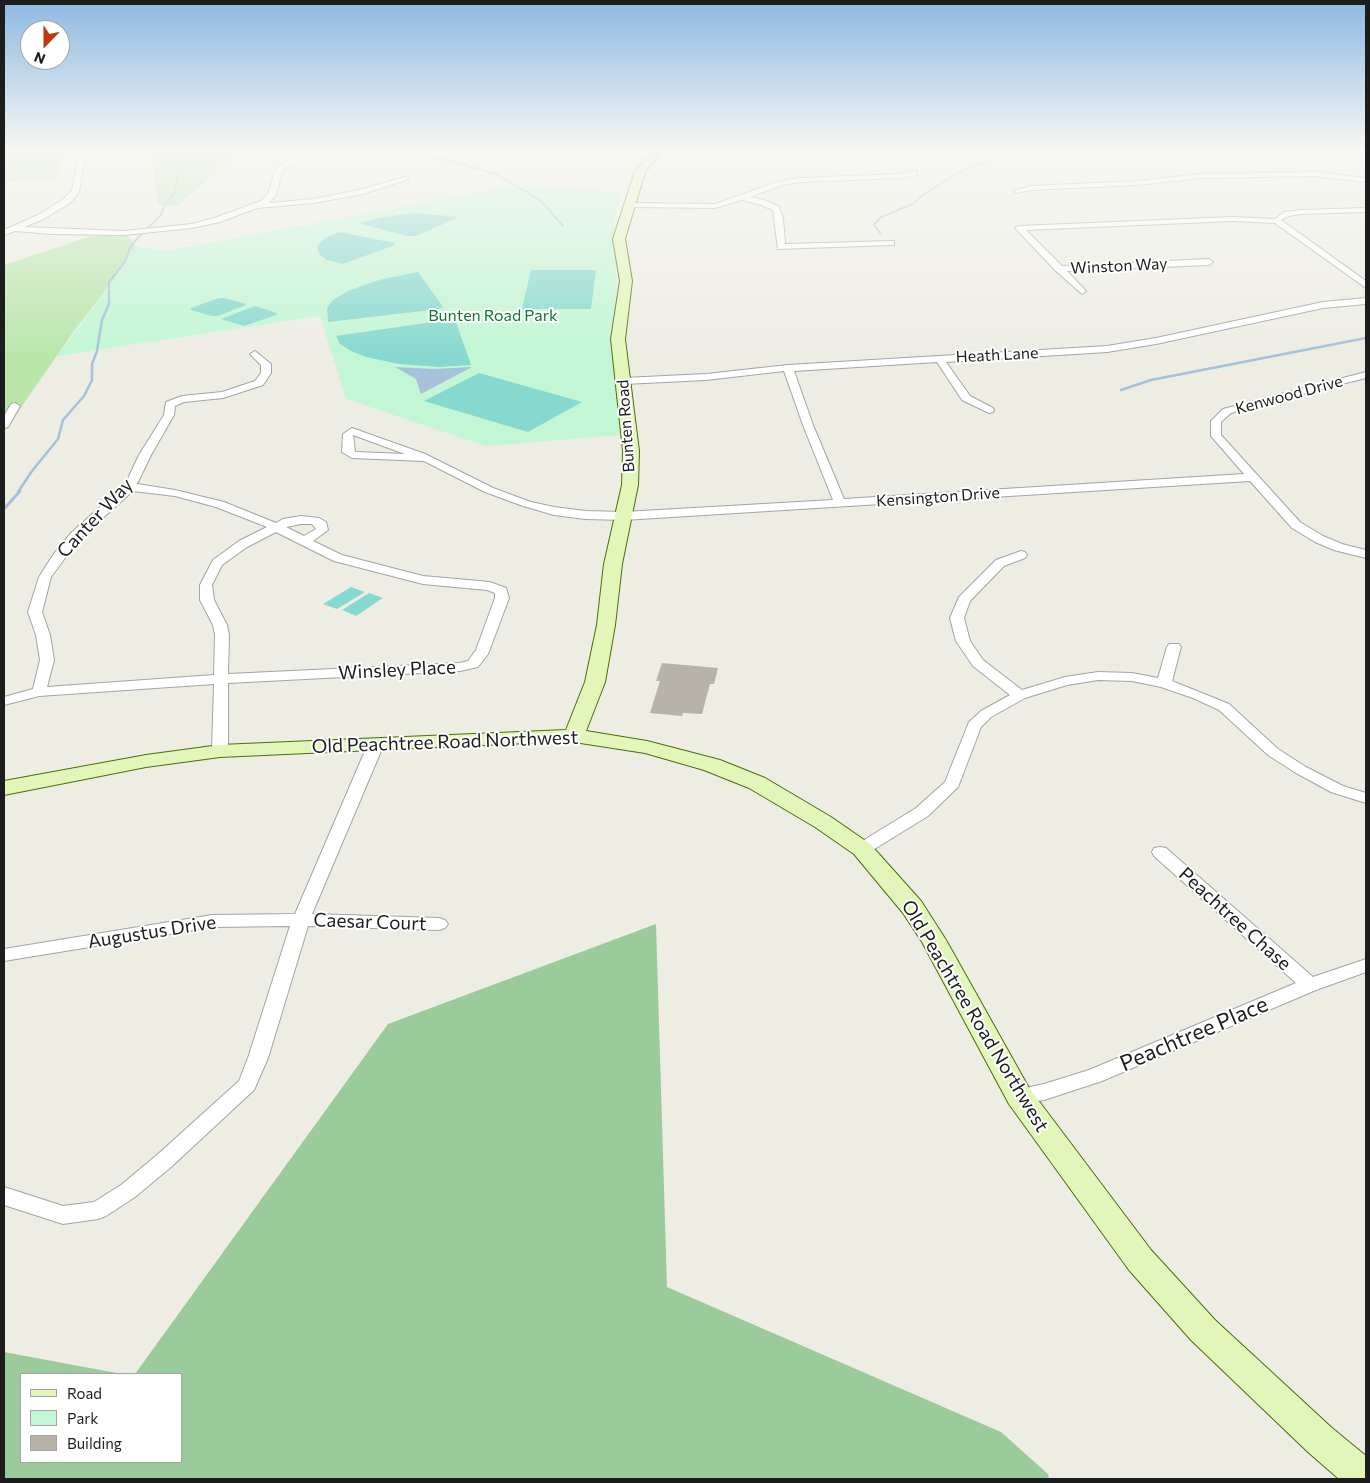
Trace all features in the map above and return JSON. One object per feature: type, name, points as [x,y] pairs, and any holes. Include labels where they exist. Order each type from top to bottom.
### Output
[{"type":"street","points":[[4,233],[35,219]]},
{"type":"street","points":[[16,229],[79,233],[141,232],[192,226],[219,219]]},
{"type":"street","name":"Bunten Road","points":[[574,736],[595,682],[606,625],[612,564],[630,485],[631,451],[618,339],[626,281],[619,239],[625,219]]},
{"type":"street","points":[[779,219],[781,247],[891,243]]},
{"type":"street","points":[[1082,291],[1019,228],[1228,219]]},
{"type":"street","points":[[1238,219],[1277,221],[1366,285]]},
{"type":"street","name":"Winston Way","points":[[1059,269],[1209,262]]},
{"type":"street","points":[[1351,274],[1366,273]]},
{"type":"street","name":"Heath Lane","points":[[624,381],[716,376],[788,368],[1107,349],[1156,342],[1323,305],[1366,301]]},
{"type":"street","name":"Canter Way","points":[[39,692],[47,660],[43,635],[35,612],[45,577],[57,558],[74,536],[130,487],[144,458],[169,415],[170,404],[182,399],[223,395],[258,383],[266,373],[266,364],[255,354]]},
{"type":"street","points":[[939,358],[966,398],[989,410]]},
{"type":"street","points":[[788,368],[808,425],[840,503]]},
{"type":"street","name":"Kenwood Drive","points":[[1366,375],[1246,405],[1227,411],[1216,421],[1216,436],[1296,525],[1319,539],[1338,547],[1366,554]]},
{"type":"street","points":[[4,424],[15,406]]},
{"type":"street","name":"Kensington Drive","points":[[424,458],[352,455],[348,452],[348,434],[352,431],[424,458],[489,490],[527,504],[554,511],[585,515],[624,516],[1252,477]]},
{"type":"street","name":"Winsley Place","points":[[4,700],[39,692],[220,679],[460,668],[473,664],[483,650],[502,598],[501,591],[490,586],[424,580],[371,568],[338,558],[276,527],[220,504],[175,493],[130,487]]},
{"type":"street","points":[[220,751],[222,635],[220,626],[207,600],[206,586],[217,563],[243,544],[276,527],[301,520],[314,521],[322,525],[322,530],[304,541]]},
{"type":"street","points":[[1020,695],[978,662],[963,641],[957,618],[964,600],[1000,563],[1021,555]]},
{"type":"street","points":[[1164,683],[1174,647]]},
{"type":"street","points":[[862,849],[922,812],[952,784],[974,725],[986,714],[1020,695],[1065,681],[1098,676],[1132,677],[1164,683],[1198,695],[1224,707],[1273,752],[1294,766],[1337,789],[1366,798]]},
{"type":"street","name":"Old Peachtree Road Northwest","points":[[4,788],[146,761],[220,751],[574,736],[647,747],[712,765],[779,795],[862,849],[912,906],[934,940],[1019,1096],[1140,1260],[1203,1330],[1320,1440],[1366,1479]]},
{"type":"street","points":[[4,1196],[63,1215],[98,1210],[128,1191],[164,1161],[247,1085],[258,1058],[301,920],[376,744]]},
{"type":"street","name":"Peachtree Chase","points":[[1160,852],[1310,985]]},
{"type":"street","name":"Caesar Court","points":[[301,920],[439,924]]},
{"type":"street","name":"Augustus Drive","points":[[4,955],[212,921],[301,920]]},
{"type":"street","name":"Peachtree Place","points":[[1019,1096],[1044,1092],[1095,1076],[1310,985],[1366,964]]},
{"type":"green space","name":"Bunten Road Park","points":[[336,219],[614,219],[622,435],[486,446],[346,399],[320,316],[57,356],[117,275],[135,246],[167,251]]},
{"type":"green space","points":[[127,234],[135,246],[117,275],[74,331],[4,432],[4,265],[91,236]]},
{"type":"green space","points":[[656,924],[667,1287],[1001,1432],[1048,1474],[1049,1479],[4,1479],[4,1352],[117,1373],[20,1373],[20,1463],[182,1463],[182,1373],[136,1373],[388,1024]]},
{"type":"shaded area","points":[[375,219],[454,219],[416,236],[407,236],[358,223]]},
{"type":"shaded area","points":[[339,232],[395,243],[395,245],[343,264],[327,260],[320,255],[317,248],[318,245],[325,238]]},
{"type":"shaded area","points":[[531,270],[596,270],[591,309],[522,309]]},
{"type":"shaded area","points":[[418,272],[443,307],[328,322],[327,308],[333,300],[348,291],[379,280]]},
{"type":"shaded area","points":[[219,298],[246,305],[218,316],[191,310],[191,308]]},
{"type":"shaded area","points":[[255,306],[277,313],[244,326],[221,319]]},
{"type":"shaded area","points":[[446,320],[456,322],[471,365],[439,367],[399,364],[366,357],[340,344],[336,336]]},
{"type":"shaded area","points":[[395,367],[434,369],[472,367],[421,394],[416,379]]},
{"type":"shaded area","points":[[479,373],[582,402],[528,432],[424,401]]},
{"type":"shaded area","points":[[351,587],[365,592],[337,609],[323,604]]},
{"type":"shaded area","points":[[369,593],[383,598],[356,616],[342,610]]},
{"type":"building","points":[[662,663],[718,668],[714,684],[710,684],[702,714],[683,713],[682,716],[650,713],[660,681],[656,681]]},
{"type":"waterway","points":[[146,230],[157,219]]},
{"type":"waterway","points":[[557,219],[563,226]]},
{"type":"waterway","points":[[879,219],[874,225],[881,234]]},
{"type":"waterway","points":[[18,492],[58,439],[63,420],[84,396],[92,380],[92,364],[97,351],[102,320],[109,304],[109,282],[125,262],[130,247],[142,233]]},
{"type":"waterway","points":[[1121,390],[1151,380],[1366,338]]},
{"type":"waterway","points":[[4,509],[20,491]]}]
